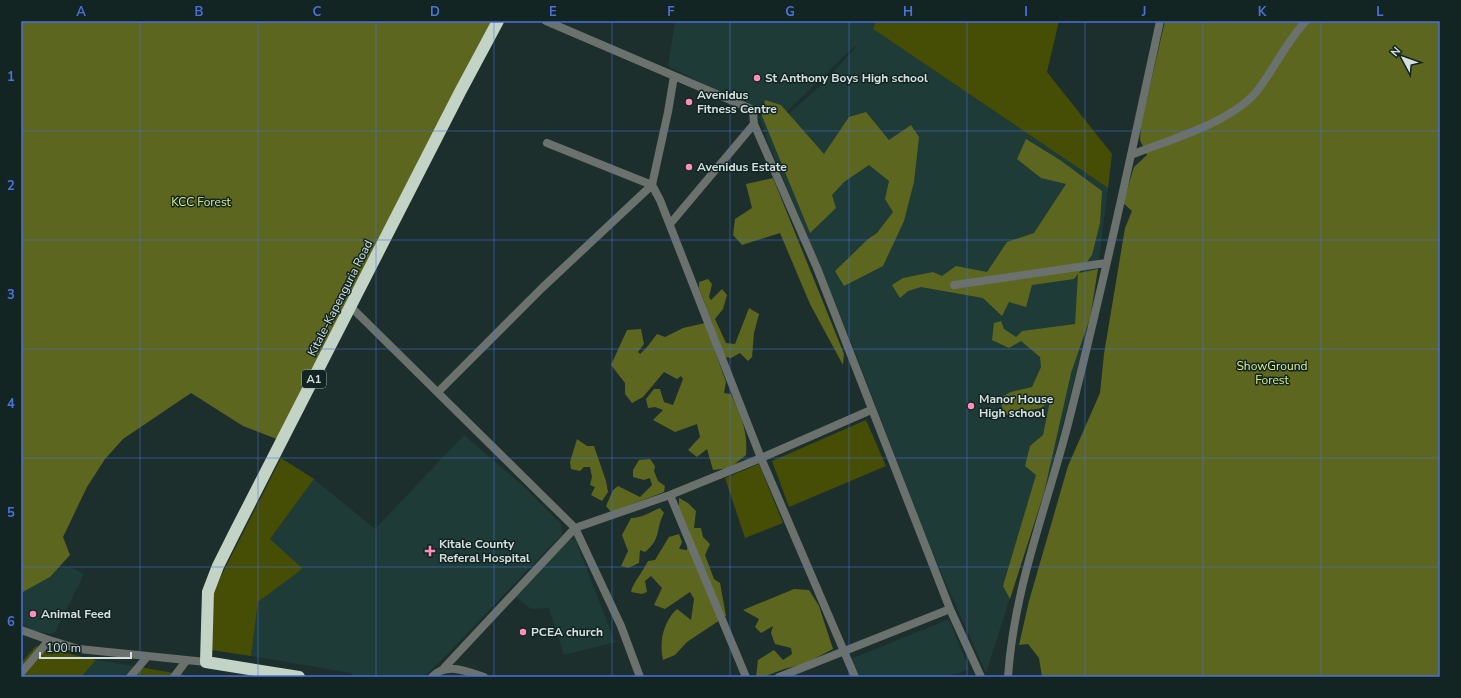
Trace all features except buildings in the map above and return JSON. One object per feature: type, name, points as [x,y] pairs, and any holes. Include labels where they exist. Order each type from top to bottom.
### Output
[{"type":"highway","name":"Kitale-Kapenguria Road","points":[[206,662],[207,603],[212,580],[498,21]]},
{"type":"highway","points":[[206,662],[299,677]]},
{"type":"street","points":[[546,21],[753,111],[754,124],[817,268],[871,410],[950,609],[981,677]]},
{"type":"street","points":[[1008,677],[1016,613],[1033,544],[1055,475],[1096,314],[1160,21]]},
{"type":"street","points":[[1131,155],[1218,120],[1238,108],[1256,91],[1283,49],[1306,21]]},
{"type":"street","points":[[438,392],[542,288],[652,186],[674,76]]},
{"type":"street","points":[[670,224],[754,124]]},
{"type":"street","points":[[547,143],[652,186],[660,200],[670,224],[762,458],[855,677]]},
{"type":"street","points":[[954,286],[1106,263]]},
{"type":"street","points":[[351,307],[575,528],[621,626],[640,677]]},
{"type":"street","points":[[432,677],[441,672],[575,528],[670,495],[762,458],[871,410]]},
{"type":"street","points":[[670,495],[746,677]]},
{"type":"street","points":[[779,677],[950,609]]},
{"type":"street","points":[[21,630],[49,640],[91,651],[206,662]]},
{"type":"street","points":[[21,673],[49,640]]},
{"type":"street","points":[[130,677],[147,656]]},
{"type":"street","points":[[174,677],[186,661]]},
{"type":"street","points":[[441,672],[458,670],[484,677]]},
{"type":"shaded area","name":"Manor House High school","points":[[675,21],[882,21],[876,31],[1108,188],[1093,307],[1050,473],[986,673],[932,552],[850,339],[765,135],[820,86],[858,45],[850,50],[765,133],[757,111],[668,66]]},
{"type":"shaded area","name":"Kitale County Referal Hospital","points":[[464,435],[522,485],[561,524],[562,534],[450,651],[424,677],[352,677],[351,673],[251,656],[258,602],[297,573],[270,539],[314,479],[375,529]]},
{"type":"shaded area","points":[[575,539],[615,642],[564,655],[549,608],[531,609],[516,597],[569,540]]},
{"type":"shaded area","points":[[71,567],[84,574],[55,632],[52,634],[34,631],[21,623],[21,593],[49,577],[57,569]]},
{"type":"shaded area","points":[[949,619],[969,669],[947,677],[858,677],[851,659]]},
{"type":"shaded area","points":[[96,660],[134,666],[125,677],[81,677]]},
{"type":"green space","name":"KCC Forest","points":[[21,21],[493,21],[282,441],[243,426],[191,393],[123,439],[105,459],[87,487],[63,537],[70,555],[50,577],[21,593]]},
{"type":"green space","points":[[876,21],[1059,21],[1047,72],[1112,154],[1108,188],[873,29]]},
{"type":"green space","name":"ShowGround Forest","points":[[1165,21],[1440,21],[1440,677],[1042,677],[1039,658],[1028,644],[1019,645],[1029,601],[1068,466],[1100,393],[1104,354],[1125,228],[1132,211],[1123,203],[1134,167],[1147,155],[1140,140],[1141,125]]},
{"type":"green space","points":[[765,100],[781,105],[824,154],[849,117],[866,112],[889,140],[911,125],[919,137],[914,182],[904,221],[883,266],[844,286],[835,271],[868,239],[877,233],[893,212],[885,199],[889,181],[869,165],[844,182],[832,195],[836,208],[810,233],[762,116]]},
{"type":"green space","points":[[1026,139],[1060,160],[1102,191],[1100,223],[1092,255],[1079,273],[1098,269],[1090,318],[1071,373],[1044,493],[1010,599],[1003,586],[1036,475],[1025,466],[1030,446],[1043,435],[1050,401],[1041,408],[1005,415],[999,398],[1011,392],[1032,387],[1041,367],[1040,357],[1021,341],[1009,348],[992,340],[994,323],[1001,321],[1004,329],[1016,337],[1022,331],[1075,324],[1078,274],[1074,279],[1032,285],[1026,307],[1009,302],[1002,316],[983,298],[921,287],[908,291],[900,298],[892,285],[903,278],[933,272],[942,276],[956,266],[987,272],[1007,242],[1034,233],[1066,184],[1041,178],[1017,159]]},
{"type":"green space","points":[[773,178],[844,354],[843,365],[810,304],[780,233],[742,245],[733,235],[735,219],[752,208],[746,184]]},
{"type":"green space","points":[[708,279],[712,284],[709,297],[711,300],[722,289],[727,295],[723,309],[715,319],[726,343],[735,344],[749,308],[759,314],[754,333],[752,357],[748,361],[740,353],[731,358],[725,357],[699,288],[699,282]]},
{"type":"green space","points":[[705,323],[726,382],[724,393],[731,394],[741,417],[746,438],[746,455],[730,468],[713,470],[707,449],[697,457],[688,450],[700,437],[697,424],[675,432],[653,420],[663,410],[655,407],[648,408],[646,399],[654,389],[660,389],[664,402],[673,405],[683,379],[681,376],[677,379],[664,372],[643,397],[632,403],[625,394],[625,383],[611,365],[627,330],[641,329],[644,344],[638,352],[640,354],[657,334],[665,337],[683,328]]},
{"type":"green space","points":[[866,420],[886,466],[789,507],[772,461]]},
{"type":"green space","points":[[577,439],[587,446],[594,446],[606,481],[608,492],[602,501],[591,495],[595,487],[590,485],[592,477],[590,467],[584,467],[580,471],[571,469],[570,462]]},
{"type":"green space","points":[[281,458],[314,479],[270,539],[302,568],[258,602],[251,656],[211,650],[214,590]]},
{"type":"green space","points":[[650,459],[655,466],[654,471],[658,481],[665,486],[664,492],[611,512],[606,506],[613,490],[618,486],[640,497],[652,485],[650,478],[644,480],[633,477],[633,470],[639,460]]},
{"type":"green space","points":[[759,464],[783,523],[745,538],[725,478]]},
{"type":"green space","points":[[679,498],[688,503],[696,511],[694,528],[701,528],[703,537],[710,544],[705,555],[714,579],[720,583],[726,616],[687,642],[675,655],[663,660],[662,639],[668,620],[677,609],[691,620],[694,599],[690,592],[665,609],[654,605],[662,588],[651,576],[645,581],[647,592],[642,594],[631,592],[648,561],[655,560],[669,537],[679,534],[682,542],[679,549],[687,550],[689,530],[679,509]]},
{"type":"green space","points":[[660,508],[664,513],[654,542],[645,552],[640,550],[639,563],[628,568],[621,566],[628,551],[622,535],[631,518],[642,516]]},
{"type":"green space","points":[[794,589],[809,590],[819,606],[833,649],[804,664],[784,669],[763,677],[756,677],[758,660],[774,650],[783,660],[792,654],[791,648],[775,644],[771,633],[773,626],[761,633],[755,627],[759,619],[743,610]]},
{"type":"green space","points":[[36,646],[96,660],[81,677],[21,677],[21,663]]},
{"type":"green space","points":[[134,666],[185,675],[183,677],[125,677]]},
{"type":"place","name":"St Anthony Boys High school","points":[[757,78]]},
{"type":"place","name":"Avenidus Fitness Centre","points":[[689,102]]},
{"type":"place","name":"Avenidus Estate","points":[[689,167]]},
{"type":"place","name":"Manor House High school","points":[[971,406]]},
{"type":"place","name":"Kitale County Referal Hospital","points":[[430,551]]},
{"type":"place","name":"Animal Feed","points":[[33,614]]},
{"type":"place","name":"PCEA church","points":[[523,632]]}]
